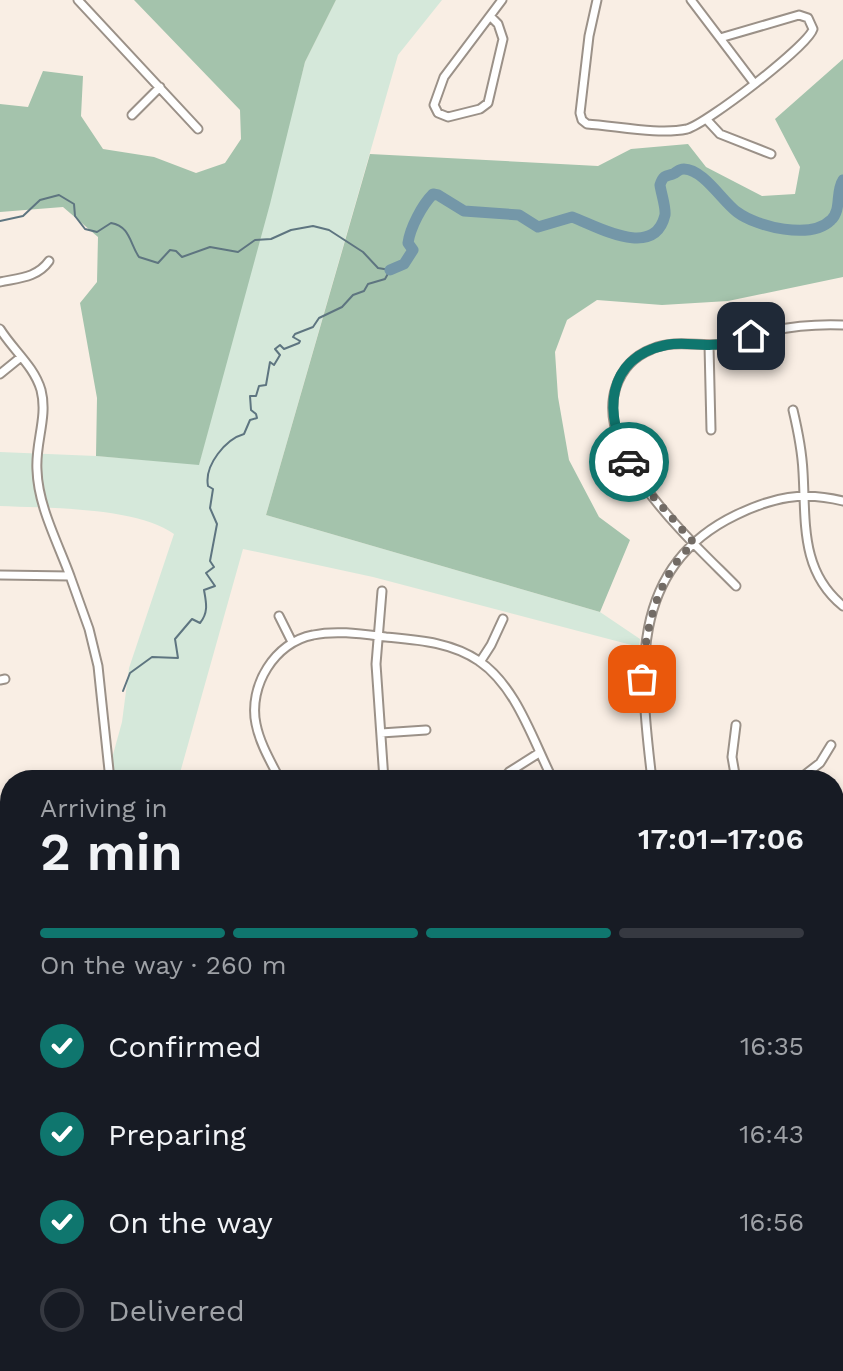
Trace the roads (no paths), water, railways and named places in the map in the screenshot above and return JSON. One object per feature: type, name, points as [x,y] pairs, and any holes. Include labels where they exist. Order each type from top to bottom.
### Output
[{"type":"street","points":[[78,0],[198,129]]},
{"type":"street","points":[[490,16],[498,24],[503,39],[490,99],[480,109],[448,117],[442,115],[434,105],[439,86],[490,16],[502,0]]},
{"type":"street","points":[[597,0],[580,113],[587,124],[673,130],[693,127],[707,120],[754,83],[810,37],[813,29],[811,21],[804,16],[794,16],[720,38]]},
{"type":"street","points":[[691,0],[754,83]]},
{"type":"street","points":[[132,115],[160,87]]},
{"type":"street","points":[[707,120],[720,134],[771,154]]},
{"type":"street","points":[[0,282],[33,275],[49,261]]},
{"type":"street","points":[[736,586],[654,498],[634,471],[614,425],[612,401],[622,372],[643,353],[678,343],[731,343],[793,327],[843,325]]},
{"type":"street","points":[[0,329],[34,373],[41,391],[43,410],[37,474],[89,629],[98,666],[109,770]]},
{"type":"street","points":[[709,345],[711,430]]},
{"type":"street","points":[[0,374],[21,357]]},
{"type":"street","points":[[793,410],[801,449],[805,541],[821,582],[843,606]]},
{"type":"street","points":[[651,770],[642,688],[644,658],[655,604],[678,559],[719,523],[778,497],[804,494],[843,501]]},
{"type":"street","points":[[0,575],[70,576]]},
{"type":"street","points":[[382,591],[376,664],[383,770]]},
{"type":"street","points":[[279,616],[292,642]]},
{"type":"street","points":[[480,662],[503,619]]},
{"type":"street","points":[[275,770],[256,727],[255,707],[264,674],[277,654],[292,642],[319,633],[439,644],[480,662],[506,688],[548,770]]},
{"type":"street","points":[[734,770],[732,757],[736,725]]},
{"type":"street","points":[[381,733],[426,730]]},
{"type":"street","points":[[811,770],[820,763],[831,745]]},
{"type":"street","points":[[512,770],[539,753]]},
{"type":"waterway","points":[[390,270],[404,264],[413,250],[408,243],[411,231],[433,194],[464,211],[519,215],[538,227],[572,217],[609,232],[637,238],[649,236],[659,229],[665,215],[660,185],[665,177],[680,170],[698,174],[731,207],[746,217],[770,226],[798,230],[822,226],[831,220],[843,180]]},
{"type":"waterway","points":[[0,221],[23,216],[40,200],[59,195],[74,204],[75,216],[85,229],[97,232],[111,223],[117,225],[126,232],[139,257],[158,263],[170,250],[182,257],[210,247],[238,252],[255,240],[271,239],[291,230],[313,226],[329,230],[363,252],[378,268],[390,270],[385,279],[368,284],[364,291],[353,295],[342,307],[319,318],[313,327],[295,334],[293,337],[299,343],[284,349],[280,345],[275,349],[280,355],[274,365],[270,362],[266,385],[259,386],[256,396],[250,396],[251,410],[257,418],[250,420],[244,434],[224,447],[209,470],[208,486],[213,489],[210,508],[217,524],[210,561],[214,567],[206,573],[215,586],[204,590],[205,615],[200,623],[192,619],[175,639],[178,658],[152,657],[130,673],[123,691]]}]
